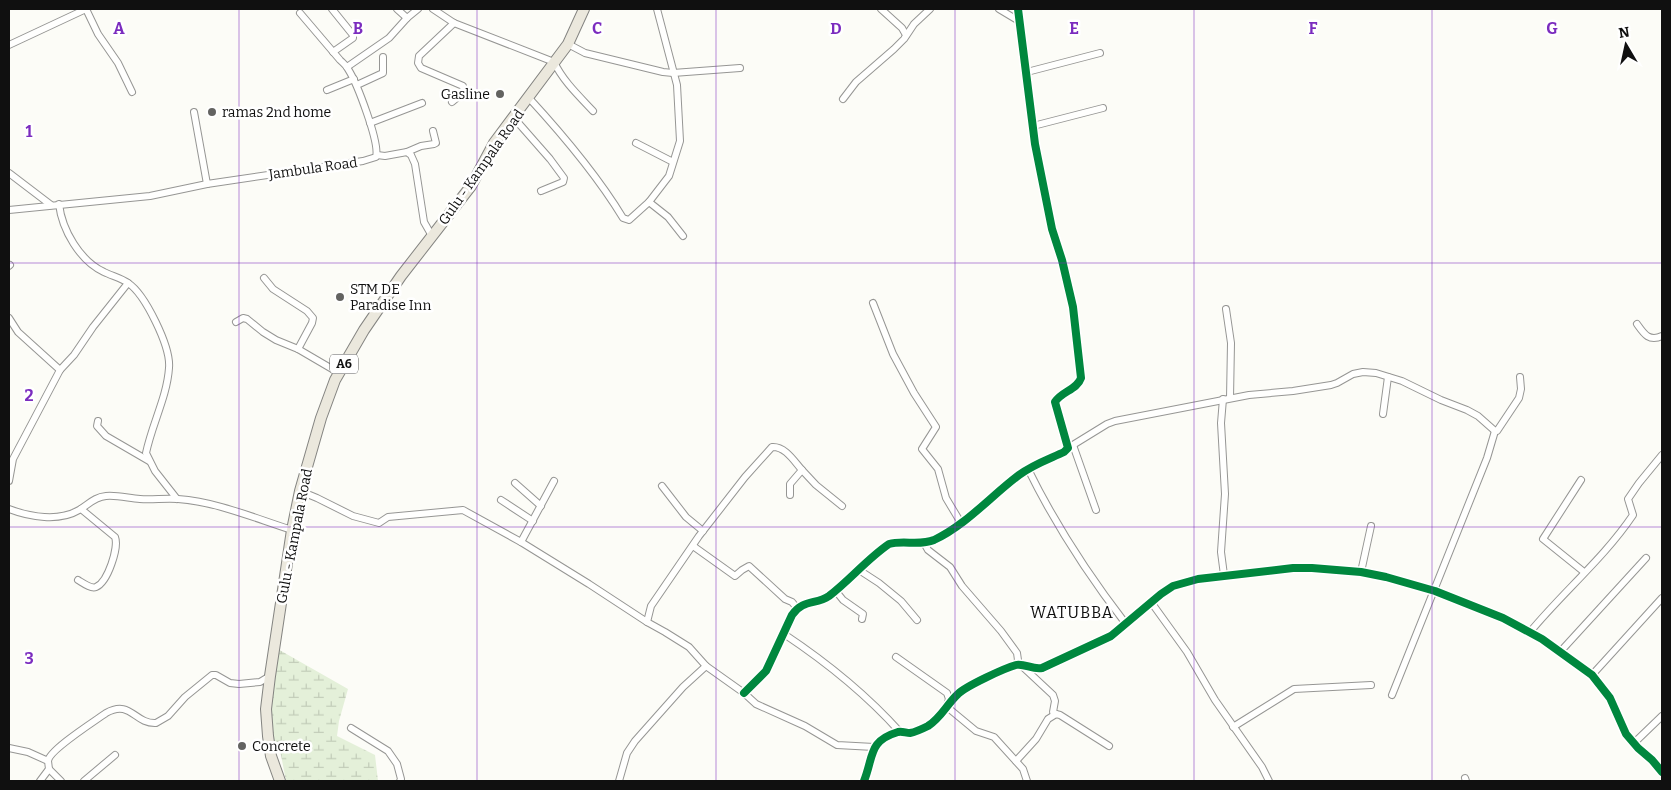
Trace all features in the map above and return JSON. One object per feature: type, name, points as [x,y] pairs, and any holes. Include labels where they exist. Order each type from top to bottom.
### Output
[{"type":"main road","name":"Gulu - Kampala Road","points":[[280,781],[271,756],[266,709],[292,530],[300,491],[321,418],[339,374],[364,330],[471,186],[494,143],[568,44],[584,9]]},
{"type":"street","points":[[9,45],[86,9],[98,34],[118,63],[132,92]]},
{"type":"street","points":[[332,9],[353,35],[353,38],[333,52]]},
{"type":"street","points":[[397,9],[407,18]]},
{"type":"street","points":[[347,67],[388,38],[418,9]]},
{"type":"street","points":[[433,9],[454,23],[554,62],[558,71],[593,111]]},
{"type":"street","points":[[529,98],[591,171],[625,219],[629,220],[659,191],[669,176],[680,141],[677,85],[656,9]]},
{"type":"street","points":[[881,9],[902,28],[906,35]]},
{"type":"street","points":[[843,99],[856,82],[894,49],[914,24],[930,9]]},
{"type":"street","points":[[999,9],[1019,21]]},
{"type":"street","points":[[1018,9],[1035,144],[1052,229],[1062,260],[1073,307],[1081,378],[1078,386],[1061,394],[1055,402],[1096,510]]},
{"type":"street","name":"Jambula Road","points":[[9,210],[150,196],[207,184],[376,158],[370,123],[362,96],[355,82],[347,67],[300,13]]},
{"type":"street","points":[[452,102],[464,92],[463,86],[421,68],[418,58],[454,23]]},
{"type":"street","points":[[568,44],[585,53],[673,73],[740,68]]},
{"type":"street","points":[[1026,72],[1100,53]]},
{"type":"street","points":[[327,90],[383,73],[382,57]]},
{"type":"street","points":[[370,123],[422,103]]},
{"type":"street","points":[[1033,126],[1103,108]]},
{"type":"street","points":[[194,112],[207,184]]},
{"type":"street","points":[[514,118],[564,178],[560,184],[542,191]]},
{"type":"street","points":[[377,155],[386,156],[407,152],[421,146],[434,144],[436,142],[434,131]]},
{"type":"street","points":[[636,143],[673,162]]},
{"type":"street","points":[[407,152],[411,155],[415,164],[424,222],[432,236]]},
{"type":"street","points":[[9,173],[51,205]]},
{"type":"street","points":[[649,202],[668,217],[683,236]]},
{"type":"street","points":[[59,204],[63,225],[78,249],[102,272],[128,283],[138,291],[162,337],[168,354],[169,368],[164,394],[146,453],[150,462],[177,499]]},
{"type":"street","points":[[264,278],[273,289],[313,318],[298,349]]},
{"type":"street","points":[[9,481],[13,459],[60,370],[128,283]]},
{"type":"street","points":[[873,303],[893,354],[914,393],[936,427],[922,449],[938,469],[946,498],[961,523]]},
{"type":"street","points":[[1224,575],[1221,552],[1225,494],[1221,423],[1227,399],[1231,343],[1226,309]]},
{"type":"street","points":[[9,318],[18,332],[60,370]]},
{"type":"street","points":[[236,322],[242,318],[248,319],[262,332],[298,349],[339,374]]},
{"type":"street","points":[[1636,324],[1647,337],[1655,339],[1662,336]]},
{"type":"street","points":[[744,693],[766,671],[797,608],[808,602],[828,597],[888,544],[932,541],[955,528],[1028,470],[1064,452],[1107,424],[1115,421],[1250,394],[1293,391],[1331,385],[1358,373],[1370,372],[1402,381],[1467,410],[1475,414],[1495,431]]},
{"type":"street","points":[[1383,414],[1388,377]]},
{"type":"street","points":[[1495,431],[1500,430],[1519,398],[1521,389],[1520,377]]},
{"type":"street","points":[[98,421],[97,426],[106,436],[150,462]]},
{"type":"street","points":[[1392,695],[1487,458],[1495,431]]},
{"type":"street","points":[[647,622],[651,606],[692,546],[745,477],[772,447],[778,446],[783,449],[816,485],[842,506]]},
{"type":"street","points":[[1530,632],[1620,534],[1633,515],[1628,499],[1662,455]]},
{"type":"street","points":[[790,495],[790,484],[802,470]]},
{"type":"street","points":[[1028,470],[1039,492],[1098,586],[1126,624]]},
{"type":"street","points":[[521,542],[554,480]]},
{"type":"street","points":[[1581,480],[1543,539],[1584,572]]},
{"type":"street","points":[[515,483],[541,506]]},
{"type":"street","points":[[662,486],[686,517],[703,531]]},
{"type":"street","points":[[300,491],[353,516],[379,523],[388,517],[462,510],[521,542],[688,646],[706,666],[756,704],[805,726],[837,745],[874,746]]},
{"type":"street","points":[[9,509],[30,514],[59,517],[69,515],[105,496],[139,499],[177,499],[222,506],[292,530]]},
{"type":"street","points":[[502,500],[533,521]]},
{"type":"street","points":[[78,580],[92,587],[98,586],[104,580],[112,562],[117,543],[115,537],[81,509]]},
{"type":"street","points":[[1361,572],[1371,526]]},
{"type":"street","points":[[924,542],[928,550],[950,567],[962,586],[1001,631],[1017,653],[1018,665],[1054,695],[1053,712],[1110,746]]},
{"type":"street","points":[[692,546],[735,576],[749,566],[785,600],[792,602],[797,608]]},
{"type":"street","points":[[1560,652],[1646,558]]},
{"type":"street","points":[[864,781],[870,766],[874,746],[882,739],[900,732],[919,731],[929,726],[964,689],[1018,665],[1036,669],[1042,668],[1111,636],[1151,602],[1174,586],[1198,579],[1224,575],[1293,568],[1361,572],[1386,577],[1435,591],[1503,618],[1530,632],[1579,664],[1592,675],[1610,698],[1626,734],[1662,772]]},
{"type":"street","points":[[859,570],[901,601],[917,620]]},
{"type":"street","points":[[835,590],[838,596],[863,614],[862,619]]},
{"type":"street","points":[[1592,675],[1662,598]]},
{"type":"street","points":[[1151,602],[1187,652],[1215,700],[1262,767],[1269,781]]},
{"type":"street","points":[[784,634],[838,673],[886,716],[900,732]]},
{"type":"street","points":[[896,657],[947,693],[949,699],[947,707]]},
{"type":"street","points":[[619,781],[627,753],[635,741],[683,687],[706,666]]},
{"type":"street","points":[[61,781],[49,769],[48,757],[115,708],[121,708],[146,722],[156,723],[168,716],[185,697],[212,675],[239,684],[260,682],[270,676]]},
{"type":"street","points":[[1233,727],[1297,688],[1371,686]]},
{"type":"street","points":[[947,707],[976,731],[994,737],[1023,768],[1028,781]]},
{"type":"street","points":[[1016,761],[1036,739],[1048,719],[1056,714]]},
{"type":"street","points":[[1634,743],[1662,716]]},
{"type":"street","points":[[350,728],[388,751],[397,764],[400,781]]},
{"type":"street","points":[[9,748],[28,752],[48,761]]},
{"type":"street","points":[[84,781],[115,755]]},
{"type":"street","points":[[40,781],[49,769]]},
{"type":"green space","points":[[276,648],[348,689],[337,736],[375,755],[378,781],[286,781],[281,755],[273,739],[271,699]]},
{"type":"cycle path","points":[[744,693],[766,671],[796,610],[805,604],[829,596],[889,544],[929,542],[946,534],[1024,471],[1064,452],[1068,448],[1055,402],[1061,395],[1076,385],[1081,378],[1073,307],[1062,260],[1052,229],[1035,144],[1018,9]]},
{"type":"cycle path","points":[[864,781],[874,750],[881,740],[898,732],[910,733],[928,726],[937,719],[958,694],[986,678],[1016,665],[1042,668],[1111,636],[1173,586],[1198,579],[1293,568],[1361,572],[1386,577],[1435,591],[1503,618],[1542,639],[1592,675],[1610,698],[1626,734],[1662,772]]},
{"type":"place","name":"Gasline","points":[[500,94]]},
{"type":"place","name":"ramas 2nd home","points":[[212,112]]},
{"type":"place","name":"STM DE Paradise Inn","points":[[340,297]]},
{"type":"place","name":"Concrete","points":[[242,746]]},
{"type":"district","name":"WATUBBA","points":[[1072,612]]}]
